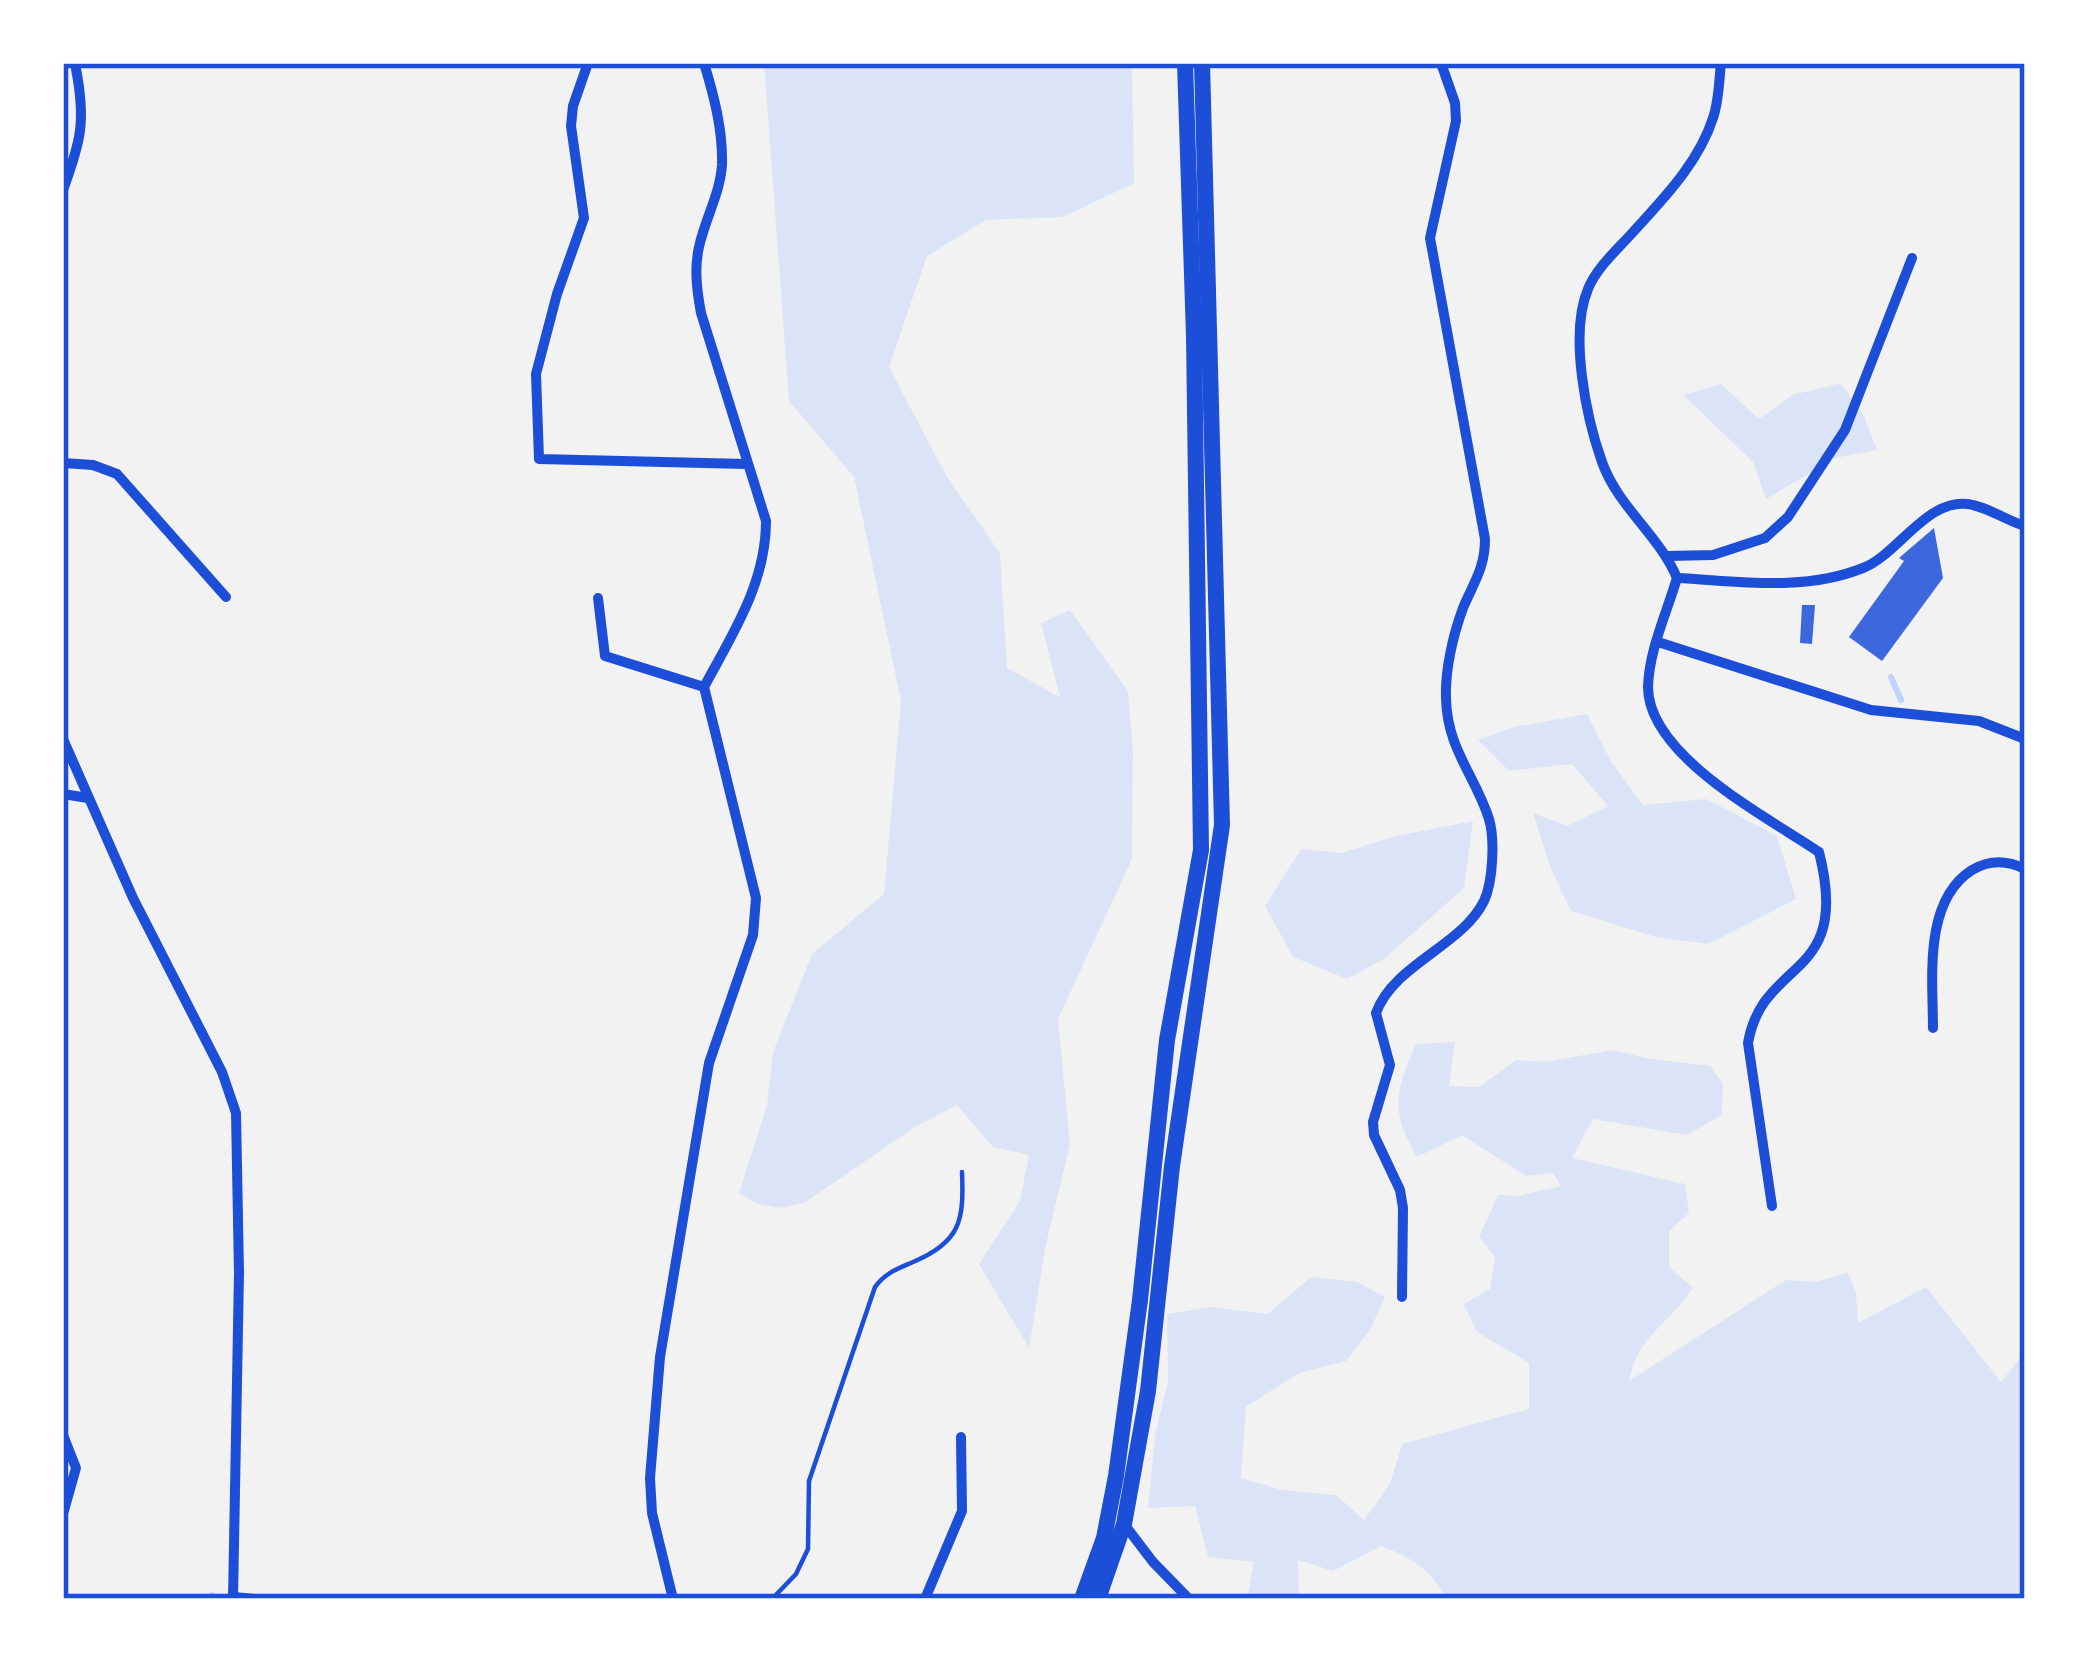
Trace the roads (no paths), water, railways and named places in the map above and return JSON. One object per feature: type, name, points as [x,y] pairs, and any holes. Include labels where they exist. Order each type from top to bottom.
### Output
[{"type":"main road","points":[[1082,1599],[1104,1538],[1116,1476],[1167,1040],[1201,850],[1185,63]]},
{"type":"main road","points":[[1098,1599],[1124,1524],[1148,1391],[1172,1166],[1222,825],[1202,63]]},
{"type":"street","points":[[588,63],[571,126],[584,218],[556,294],[536,374],[539,459],[746,464]]},
{"type":"street","points":[[673,1599],[652,1513],[650,1478],[660,1357],[709,1063],[754,935],[756,898],[704,687],[755,590],[766,554],[766,520],[696,283],[699,247],[722,163],[717,108],[704,63]]},
{"type":"street","points":[[1402,1297],[1400,1190],[1374,1135],[1373,1122],[1390,1065],[1376,1013],[1390,988],[1472,918],[1490,882],[1490,821],[1452,745],[1445,698],[1451,649],[1463,608],[1485,563],[1485,539],[1430,238],[1456,121],[1441,63]]},
{"type":"street","points":[[1721,63],[1714,118],[1696,154],[1674,187],[1592,280],[1579,331],[1588,415],[1603,465],[1621,501],[1668,556],[1677,578],[1650,661],[1648,693],[1659,723],[1711,780],[1819,852],[1829,891],[1826,925],[1810,959],[1752,1020],[1748,1043],[1772,1206]]},
{"type":"street","points":[[63,190],[81,140],[84,114],[76,69]]},
{"type":"street","points":[[1668,556],[1713,555],[1765,538],[1788,517],[1845,430],[1912,258]]},
{"type":"street","points":[[63,463],[117,473],[226,597]]},
{"type":"street","points":[[1677,578],[1808,583],[1864,568],[1930,516],[1953,504],[1971,504],[2025,526]]},
{"type":"street","points":[[598,598],[605,656],[704,687]]},
{"type":"street","points":[[1658,642],[1871,710],[1979,721],[2025,739]]},
{"type":"street","points":[[63,739],[170,973],[222,1072],[236,1113],[239,1250],[233,1598],[256,1599]]},
{"type":"street","points":[[63,794],[88,798]]},
{"type":"street","points":[[1933,1028],[1934,939],[1946,898],[1960,878],[1977,867],[2011,862],[2025,869]]},
{"type":"street","points":[[63,1435],[76,1468],[63,1514]]},
{"type":"street","points":[[925,1599],[962,1510],[961,1437]]},
{"type":"street","points":[[1124,1524],[1189,1599]]},
{"type":"lane","points":[[772,1599],[796,1574],[808,1549],[809,1481],[875,1287],[882,1277],[933,1254],[946,1242],[964,1212],[962,1172]]},
{"type":"waterway","points":[[1891,677],[1901,700]]}]
